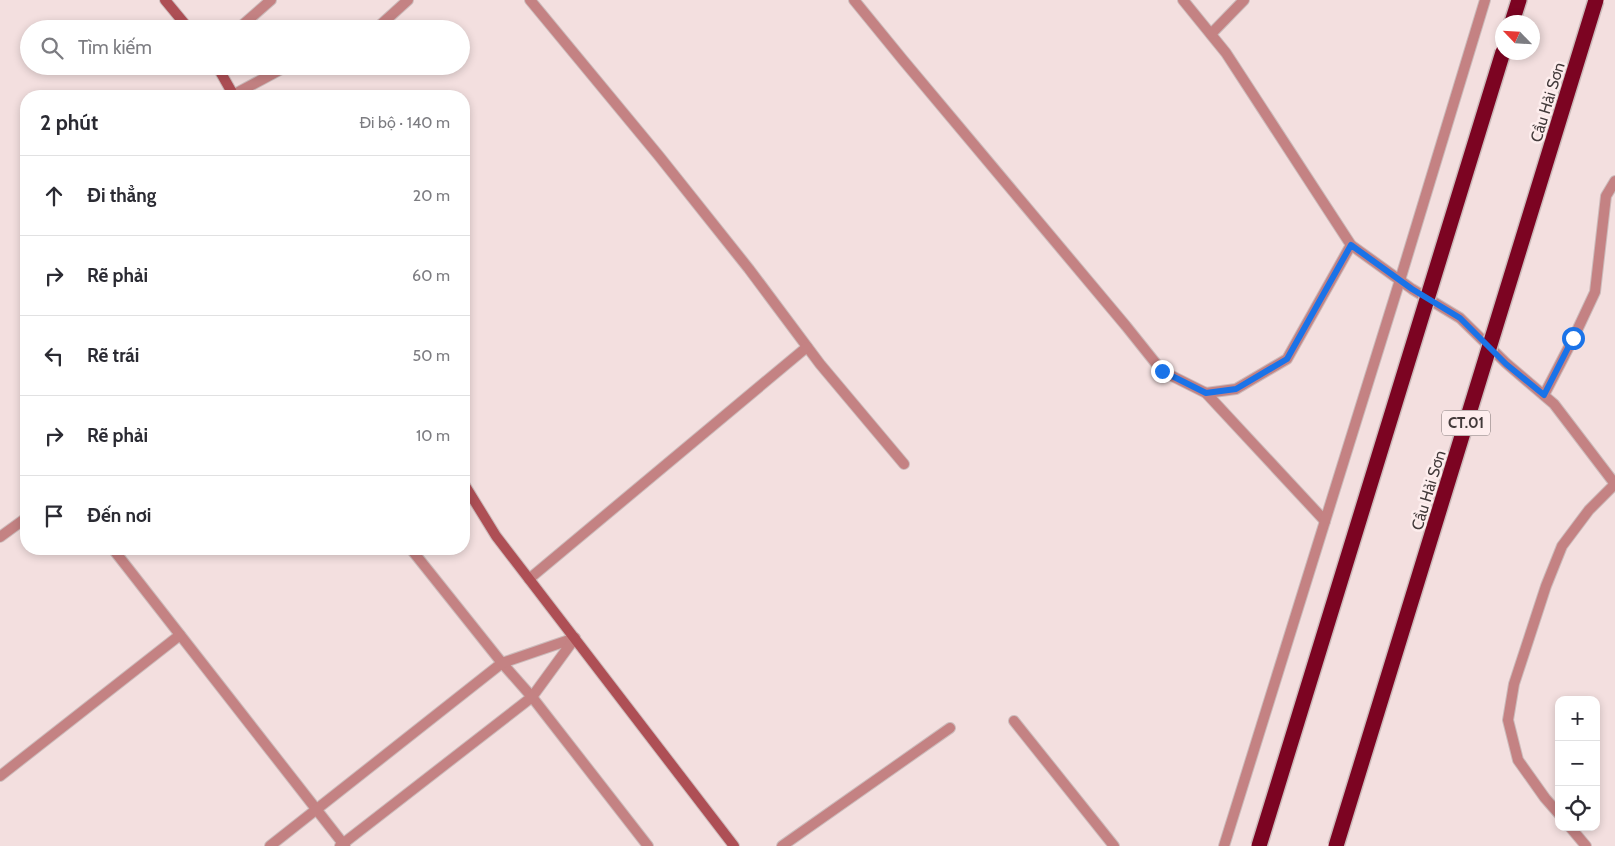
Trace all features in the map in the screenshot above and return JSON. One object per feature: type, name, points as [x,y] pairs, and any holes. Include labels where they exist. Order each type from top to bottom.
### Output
[{"type":"highway","points":[[1514,15],[1519,0]]},
{"type":"highway","name":"Cầu Hải Sơn","points":[[1336,846],[1596,0]]},
{"type":"highway","points":[[1259,846],[1501,60]]},
{"type":"street","points":[[165,0],[182,20]]},
{"type":"street","points":[[248,20],[271,0]]},
{"type":"street","points":[[386,20],[408,0]]},
{"type":"street","points":[[530,0],[750,269],[820,364],[904,464]]},
{"type":"street","points":[[854,0],[1120,318],[1162,371],[1206,393],[1325,521]]},
{"type":"street","points":[[1183,0],[1226,53],[1351,245],[1400,280],[1460,318],[1506,364],[1554,404],[1615,484],[1588,510],[1562,546],[1546,586],[1514,684],[1508,720],[1518,760],[1555,809]]},
{"type":"street","points":[[1210,34],[1244,0]]},
{"type":"street","points":[[1224,846],[1485,0]]},
{"type":"street","points":[[222,75],[230,90]]},
{"type":"street","points":[[244,90],[271,75]]},
{"type":"street","points":[[1544,395],[1595,292],[1606,196],[1615,181]]},
{"type":"street","points":[[1206,393],[1236,389],[1287,359],[1351,245]]},
{"type":"street","points":[[529,579],[807,347]]},
{"type":"street","points":[[470,494],[496,536],[734,846]]},
{"type":"street","points":[[0,537],[20,522]]},
{"type":"street","points":[[118,555],[317,809],[343,845],[532,697],[575,638]]},
{"type":"street","points":[[415,555],[502,663],[532,697],[648,846]]},
{"type":"street","points":[[0,776],[180,635]]},
{"type":"street","points":[[270,846],[502,663],[575,638]]},
{"type":"street","points":[[1014,721],[1114,846]]},
{"type":"street","points":[[782,846],[950,728]]},
{"type":"street","points":[[1573,831],[1586,846]]},
{"type":"route","points":[[1162,371],[1206,393],[1236,389],[1287,359],[1351,245],[1412,289],[1460,318],[1506,364],[1544,395],[1573,338]]}]
